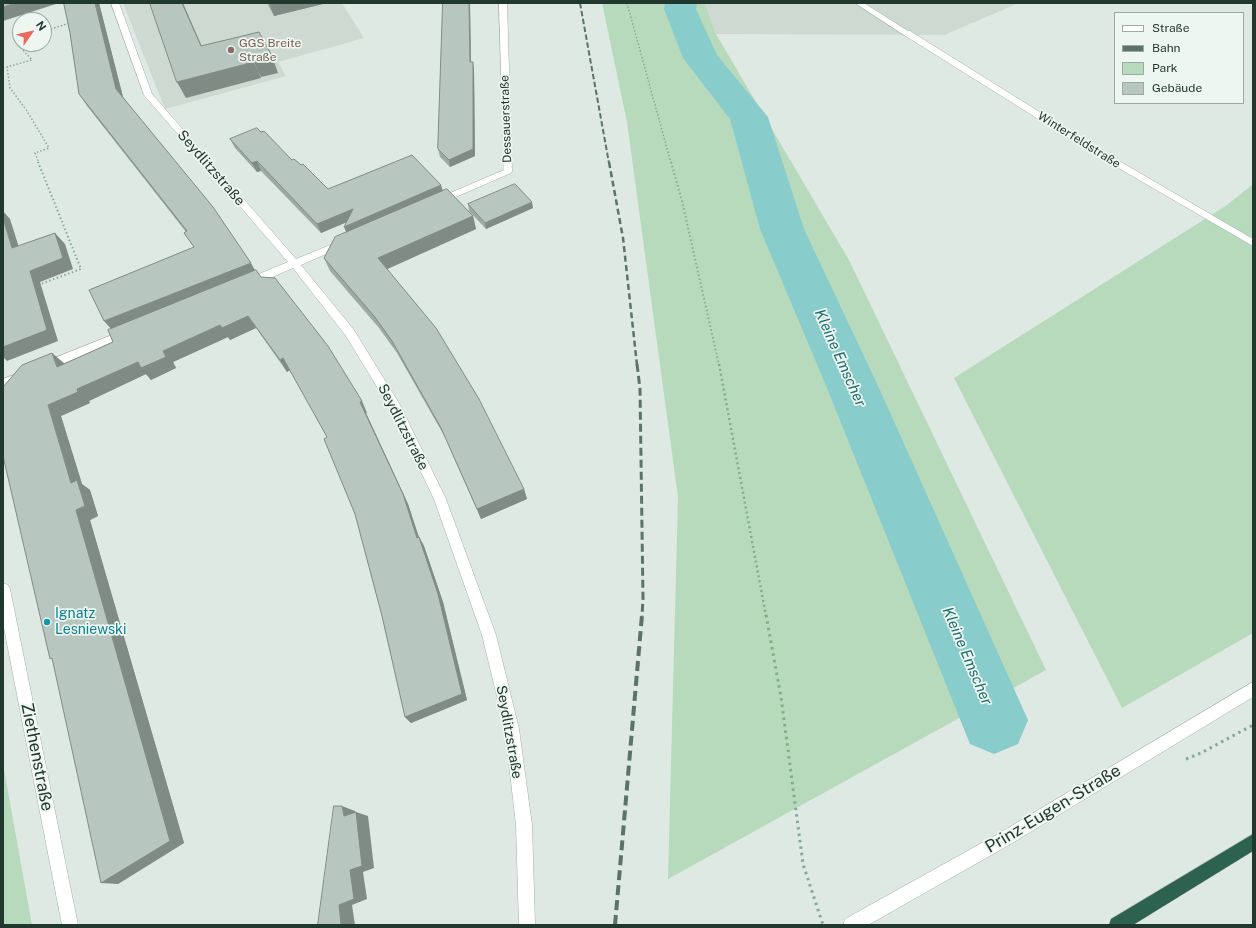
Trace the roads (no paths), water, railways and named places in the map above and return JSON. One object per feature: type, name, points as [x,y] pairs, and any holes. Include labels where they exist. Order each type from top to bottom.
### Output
[{"type":"highway","points":[[1117,925],[1253,842]]},
{"type":"street","name":"Seydlitzstraße","points":[[115,3],[148,95],[295,264],[350,333],[396,408],[440,499],[489,635],[513,736],[524,825],[527,925]]},
{"type":"street","name":"Dessauerstraße","points":[[430,205],[508,170],[503,3]]},
{"type":"street","name":"Winterfeldstraße","points":[[859,3],[1099,153],[1253,243]]},
{"type":"street","points":[[236,288],[352,239]]},
{"type":"street","points":[[3,384],[134,330]]},
{"type":"street","name":"Ziethenstraße","points":[[3,589],[70,925]]},
{"type":"street","name":"Prinz-Eugen-Straße","points":[[851,925],[922,887],[1071,800],[1253,689]]},
{"type":"waterway","name":"Kleine Emscher","points":[[681,3],[680,9],[701,58],[749,117],[782,229],[853,388],[994,720]]},
{"type":"railway","points":[[580,3],[609,163]]},
{"type":"railway","points":[[609,162],[623,238],[637,365]]},
{"type":"railway","points":[[637,364],[640,389],[642,616]]},
{"type":"railway","points":[[615,925],[642,615]]},
{"type":"place","name":"GGS Breite Straße","points":[[231,50]]},
{"type":"place","name":"Ignatz Lesniewski","points":[[47,622]]}]
